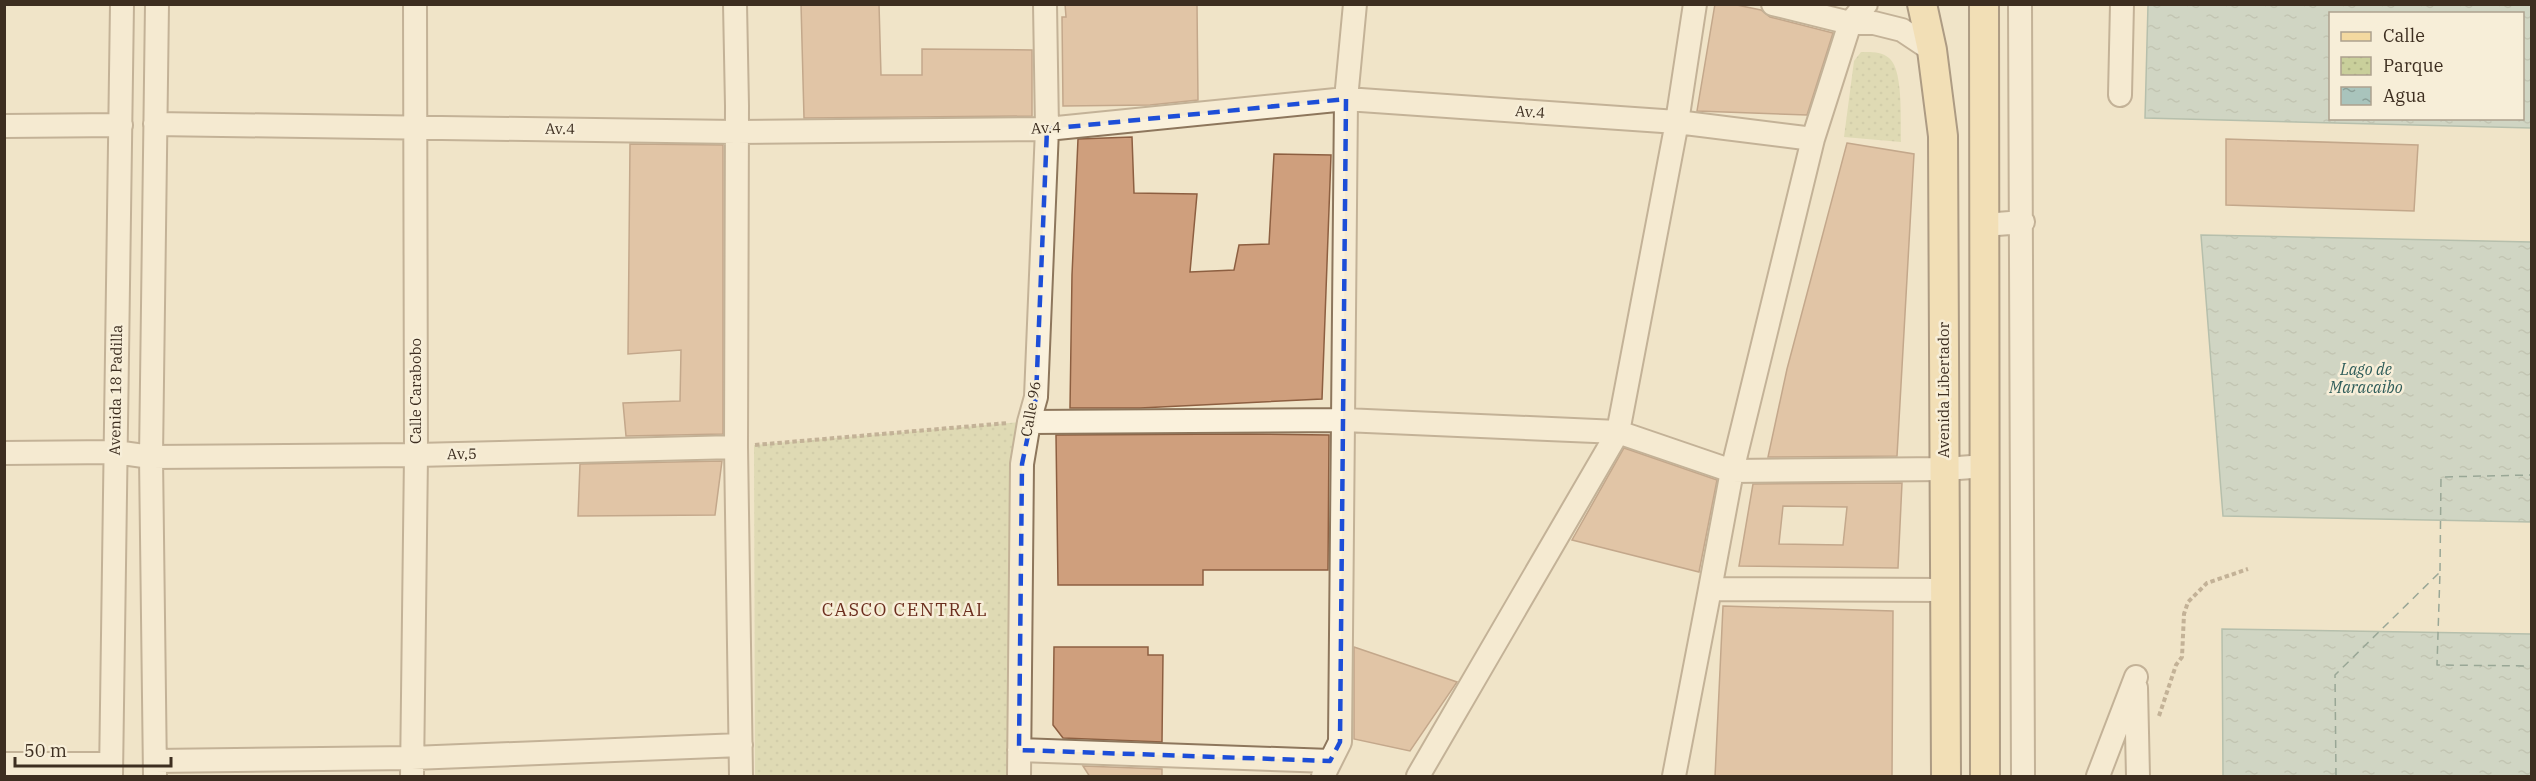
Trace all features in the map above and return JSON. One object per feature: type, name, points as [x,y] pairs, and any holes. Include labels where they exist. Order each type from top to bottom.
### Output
[{"type":"main road","name":"Avenida Libertador","points":[[1922,4],[1932,50],[1943,136],[1946,777]]},
{"type":"main road","points":[[1984,4],[1984,777]]},
{"type":"street","name":"Avenida 18 Padilla","points":[[111,770],[122,4]]},
{"type":"street","points":[[157,4],[151,457],[155,769],[412,767],[741,745]]},
{"type":"street","name":"Calle Carabobo","points":[[412,767],[416,455],[415,4]]},
{"type":"street","points":[[735,4],[736,447],[741,777]]},
{"type":"street","name":"Calle 96","points":[[1019,777],[1022,464],[1036,397],[1047,129],[1046,4]]},
{"type":"street","points":[[1018,750],[1326,769],[1340,742],[1346,99],[1355,4]]},
{"type":"street","points":[[1418,777],[1618,432],[1677,123],[1695,4]]},
{"type":"street","points":[[1773,4],[1850,23],[1874,23],[1902,30],[1932,50]]},
{"type":"street","points":[[1674,777],[1732,471],[1813,139],[1850,23],[1866,4]]},
{"type":"street","points":[[2020,4],[2023,777]]},
{"type":"street","points":[[2120,95],[2122,4]]},
{"type":"street","name":"Av.4","points":[[155,124],[736,132],[1047,129],[1346,99],[1677,123],[1813,139]]},
{"type":"street","points":[[4,126],[121,125]]},
{"type":"street","points":[[1984,225],[2022,222]]},
{"type":"street","points":[[1029,422],[1344,420],[1618,432],[1732,471],[1945,469],[1984,466]]},
{"type":"street","name":"Av,5","points":[[4,453],[115,452],[151,457],[416,455],[736,447]]},
{"type":"street","points":[[1710,589],[1945,590]]},
{"type":"street","points":[[2098,777],[2136,677],[2138,777]]},
{"type":"street","points":[[4,764],[111,770]]},
{"type":"path","points":[[736,447],[1029,422]]},
{"type":"path","points":[[2158,721],[2176,665],[2182,657],[2184,614],[2188,602],[2207,583],[2248,568]]},
{"type":"highlighted area","points":[[1346,99],[1340,742],[1330,761],[1019,750],[1022,464],[1036,397],[1047,129]]},
{"type":"green space","points":[[1861,52],[1883,54],[1894,64],[1899,85],[1901,142],[1844,137],[1854,61]]},
{"type":"green space","points":[[1020,422],[1020,776],[755,776],[754,445]]},
{"type":"water","points":[[2148,5],[2531,5],[2531,128],[2145,118]]},
{"type":"water","name":"Lago de Maracaibo","points":[[2201,235],[2531,242],[2531,522],[2223,516]]},
{"type":"water","points":[[2222,629],[2531,634],[2531,776],[2223,776]]},
{"type":"building","points":[[801,4],[879,4],[881,75],[922,75],[922,49],[1032,50],[1032,116],[804,118]]},
{"type":"building","points":[[1065,4],[1197,4],[1198,100],[1150,105],[1063,106],[1062,17],[1066,17]]},
{"type":"building","points":[[1715,4],[1732,4],[1761,10],[1770,17],[1833,33],[1807,115],[1697,111]]},
{"type":"building","points":[[1132,137],[1134,193],[1197,194],[1190,272],[1234,270],[1239,245],[1269,244],[1274,154],[1331,155],[1322,399],[1140,408],[1070,408],[1072,275],[1078,139]]},
{"type":"building","points":[[2226,139],[2418,145],[2414,211],[2226,205]]},
{"type":"building","points":[[1847,143],[1914,154],[1897,456],[1768,457],[1787,369]]},
{"type":"building","points":[[630,144],[723,145],[723,434],[626,436],[623,403],[680,401],[681,350],[628,354]]},
{"type":"building","points":[[1056,435],[1329,435],[1328,570],[1203,570],[1203,585],[1058,585]]},
{"type":"building","points":[[1624,448],[1717,480],[1699,572],[1572,540]]},
{"type":"building","points":[[722,461],[715,515],[578,516],[580,464]]},
{"type":"building","points":[[1902,483],[1898,568],[1739,566],[1753,484]],"holes":[[[1783,506],[1847,507],[1843,545],[1779,544]]]},
{"type":"building","points":[[1723,606],[1893,611],[1892,777],[1715,777]]},
{"type":"building","points":[[1054,647],[1148,647],[1148,655],[1163,655],[1162,742],[1063,738],[1053,725]]},
{"type":"building","points":[[1354,647],[1457,682],[1410,751],[1354,739]]},
{"type":"building","points":[[1083,766],[1162,769],[1162,777],[1090,777]]},
{"type":"ferry route","points":[[2440,571],[2441,477],[2532,475]]},
{"type":"ferry route","points":[[2336,776],[2335,675],[2440,572],[2437,665],[2532,666]]},
{"type":"district","name":"CASCO CENTRAL","points":[[905,610]]}]
